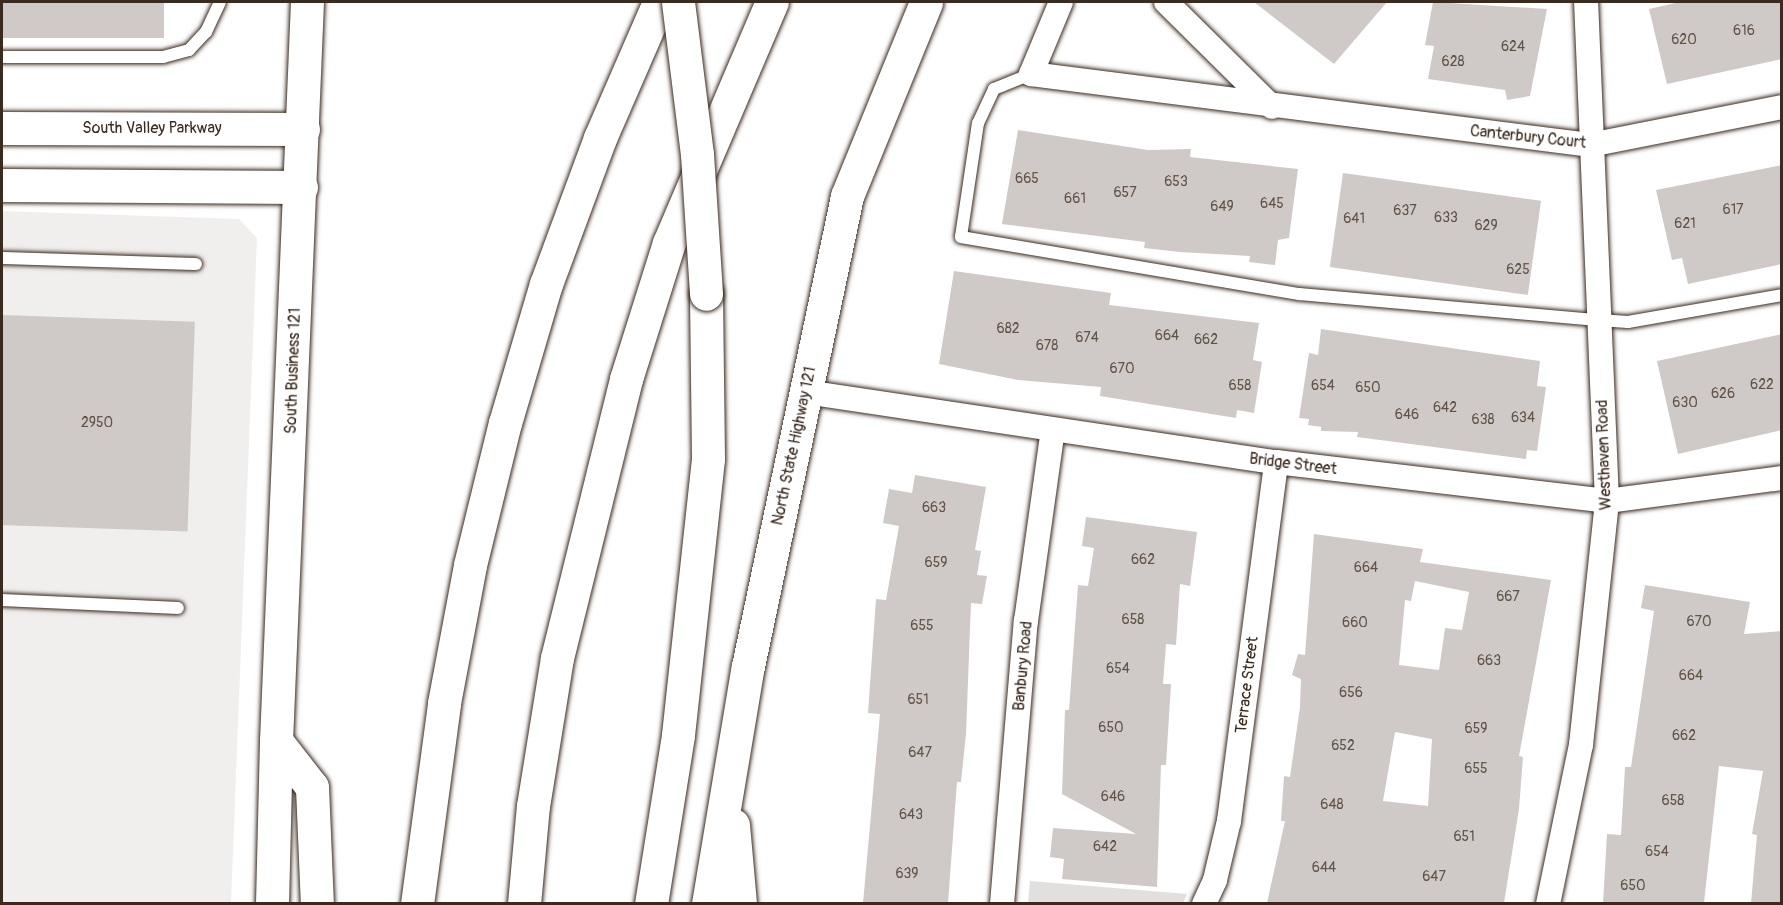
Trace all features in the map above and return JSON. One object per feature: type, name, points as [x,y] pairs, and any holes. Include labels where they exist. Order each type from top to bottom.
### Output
[{"type":"main road","name":"South Business 121","points":[[272,903],[276,741],[308,2]]},
{"type":"main road","points":[[417,903],[444,703],[470,565],[506,423],[550,273],[600,138],[659,2]]},
{"type":"main road","points":[[651,903],[678,735],[708,459],[706,294],[697,154],[678,2]]},
{"type":"main road","points":[[524,903],[533,806],[556,658],[626,379],[669,243],[772,2]]},
{"type":"main road","name":"North State Highway 121","points":[[708,903],[729,781],[847,196],[926,2]]},
{"type":"main road","name":"South Valley Parkway","points":[[2,128],[303,129]]},
{"type":"main road","points":[[2,184],[301,187]]},
{"type":"main road","points":[[276,741],[312,787],[317,903]]},
{"type":"main road","points":[[729,781],[740,903]]},
{"type":"street","points":[[1031,74],[1061,2]]},
{"type":"street","points":[[1166,2],[1272,107]]},
{"type":"street","name":"Westhaven Road","points":[[1548,903],[1581,746],[1607,501],[1590,145],[1586,2]]},
{"type":"street","name":"Canterbury Court","points":[[1031,74],[1272,107],[1590,145],[1782,107]]},
{"type":"street","name":"Bridge Street","points":[[806,392],[1276,462],[1607,501],[1782,478]]},
{"type":"street","name":"Banbury Road","points":[[1002,903],[1026,621],[1053,430]]},
{"type":"street","name":"Terrace Street","points":[[1204,903],[1215,880],[1229,821],[1276,462]]},
{"type":"lane","points":[[2,57],[163,57],[189,51],[206,32],[219,2]]},
{"type":"lane","points":[[1031,74],[994,89],[978,123],[961,237],[1299,294],[1598,320],[1628,322],[1782,295]]},
{"type":"lane","points":[[2,258],[196,264]]},
{"type":"lane","points":[[2,600],[178,608]]},
{"type":"shaded area","points":[[2,211],[239,219],[257,238],[231,903],[2,904]]},
{"type":"shaded area","points":[[1030,881],[1187,894],[1183,903],[1028,903]]},
{"type":"building","points":[[2,2],[164,2],[164,38],[2,38]]},
{"type":"building","points":[[1254,2],[1387,2],[1334,64]]},
{"type":"building","points":[[1433,2],[1547,9],[1530,96],[1507,100],[1505,90],[1428,79],[1434,46],[1425,45]]},
{"type":"building","points":[[1680,2],[1782,2],[1782,59],[1667,84],[1649,9]]},
{"type":"building","points":[[1018,130],[1148,150],[1191,149],[1190,157],[1298,169],[1289,238],[1278,240],[1275,265],[1249,262],[1250,256],[1144,248],[1145,242],[1002,224]]},
{"type":"building","points":[[1782,165],[1782,264],[1688,284],[1682,258],[1672,260],[1656,190]]},
{"type":"building","points":[[1343,173],[1541,201],[1528,295],[1330,267]]},
{"type":"building","points":[[954,271],[1111,293],[1109,305],[1259,323],[1253,360],[1262,362],[1254,413],[1237,410],[1236,418],[1100,396],[1101,387],[1018,380],[939,364]]},
{"type":"building","points":[[2,315],[195,322],[188,532],[2,525]]},
{"type":"building","points":[[1321,329],[1540,361],[1537,386],[1546,387],[1537,451],[1527,450],[1526,459],[1357,437],[1358,432],[1321,431],[1321,427],[1308,425],[1309,419],[1299,418],[1309,353],[1318,355]]},
{"type":"building","points":[[1782,334],[1782,430],[1678,454],[1657,361]]},
{"type":"building","points":[[915,475],[986,487],[975,550],[981,551],[977,575],[987,576],[982,604],[971,603],[966,734],[961,782],[957,782],[948,903],[863,903],[880,714],[868,713],[876,599],[886,600],[899,526],[883,523],[889,489],[912,493]]},
{"type":"building","points":[[1086,517],[1197,532],[1190,586],[1180,584],[1176,645],[1166,644],[1163,684],[1171,684],[1166,765],[1161,765],[1157,887],[1062,879],[1064,859],[1050,857],[1053,828],[1136,834],[1062,794],[1065,710],[1069,710],[1078,585],[1088,586],[1094,548],[1082,546]]},
{"type":"building","points":[[1314,534],[1423,549],[1420,562],[1551,580],[1519,756],[1523,757],[1519,809],[1504,903],[1267,903],[1285,821],[1281,821],[1284,776],[1290,777],[1300,707],[1301,679],[1292,675],[1298,654],[1305,655]],"holes":[[[1415,581],[1469,592],[1462,630],[1445,628],[1439,670],[1399,665],[1405,600],[1411,601]],[[1395,732],[1432,739],[1428,806],[1383,801]]]},
{"type":"building","points":[[1645,585],[1750,602],[1744,634],[1782,631],[1782,903],[1751,903],[1757,835],[1752,834],[1763,771],[1719,766],[1704,903],[1603,903],[1607,834],[1621,835],[1625,767],[1631,767],[1654,611],[1641,608]]}]
